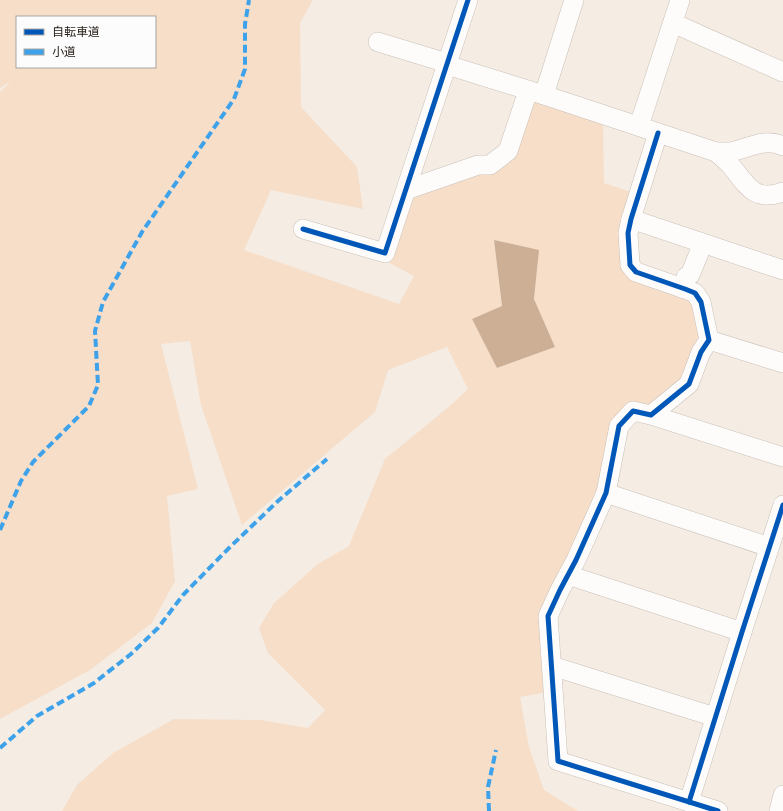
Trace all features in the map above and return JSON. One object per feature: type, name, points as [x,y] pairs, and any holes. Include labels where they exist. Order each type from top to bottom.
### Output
[{"type":"street","points":[[303,229],[385,254],[468,0]]},
{"type":"street","points":[[406,190],[478,165],[490,165],[508,151],[536,93],[574,0]]},
{"type":"street","points":[[639,126],[673,23],[677,1]]},
{"type":"street","points":[[673,23],[783,72]]},
{"type":"street","points":[[378,42],[716,152],[729,152],[765,142],[783,146]]},
{"type":"street","points":[[651,415],[689,384],[701,352],[709,340],[701,302],[695,293],[636,272],[630,264],[628,233],[658,133]]},
{"type":"street","points":[[716,152],[727,161],[746,185],[754,192],[766,196],[783,192]]},
{"type":"street","points":[[631,219],[783,270]]},
{"type":"street","points":[[682,288],[686,277],[690,275],[703,243]]},
{"type":"street","points":[[709,340],[783,363]]},
{"type":"street","points":[[718,811],[558,761],[548,616],[606,493],[619,426],[633,412],[651,415],[783,457]]},
{"type":"street","points":[[606,493],[769,547]]},
{"type":"street","points":[[689,802],[783,505]]},
{"type":"street","points":[[568,576],[742,632]]},
{"type":"street","points":[[552,666],[715,717]]},
{"type":"street","points":[[779,811],[783,795]]},
{"type":"shaded area","points":[[0,0],[313,0],[300,23],[301,107],[357,167],[363,209],[271,190],[244,250],[399,304],[414,276],[388,262],[407,202],[417,191],[481,173],[528,106],[536,100],[603,122],[604,183],[631,192],[624,268],[688,297],[695,304],[700,330],[684,380],[655,404],[629,407],[602,486],[551,595],[547,692],[520,697],[529,747],[544,790],[578,811],[62,811],[77,785],[113,753],[174,719],[260,720],[308,728],[325,710],[268,653],[259,628],[274,603],[318,564],[349,546],[385,459],[451,405],[468,389],[447,347],[388,370],[375,412],[242,525],[201,405],[190,341],[161,344],[198,489],[167,496],[175,581],[152,623],[90,670],[0,719],[0,92],[11,81],[0,88]],"holes":[[[494,240],[539,250],[534,299],[555,347],[498,368],[472,319],[502,307]]]},
{"type":"shaded area","points":[[494,240],[539,250],[534,299],[555,347],[497,368],[472,319],[502,306]]},
{"type":"marked path","points":[[0,530],[21,481],[33,462],[89,406],[98,385],[95,331],[103,302],[142,232],[234,99],[245,69],[245,24],[249,0]]},
{"type":"marked path","points":[[0,748],[37,716],[94,683],[131,654],[158,628],[183,595],[230,547],[278,501],[327,459]]},
{"type":"marked path","points":[[489,811],[488,787],[496,750]]},
{"type":"cycle path","points":[[303,229],[385,253],[468,0]]},
{"type":"cycle path","points":[[658,133],[628,233],[630,265],[636,272],[695,293],[701,302],[709,340],[701,352],[689,384],[651,415],[633,411],[619,426],[606,493],[576,560],[548,616],[558,761],[718,811]]},
{"type":"cycle path","points":[[689,802],[783,505]]}]
